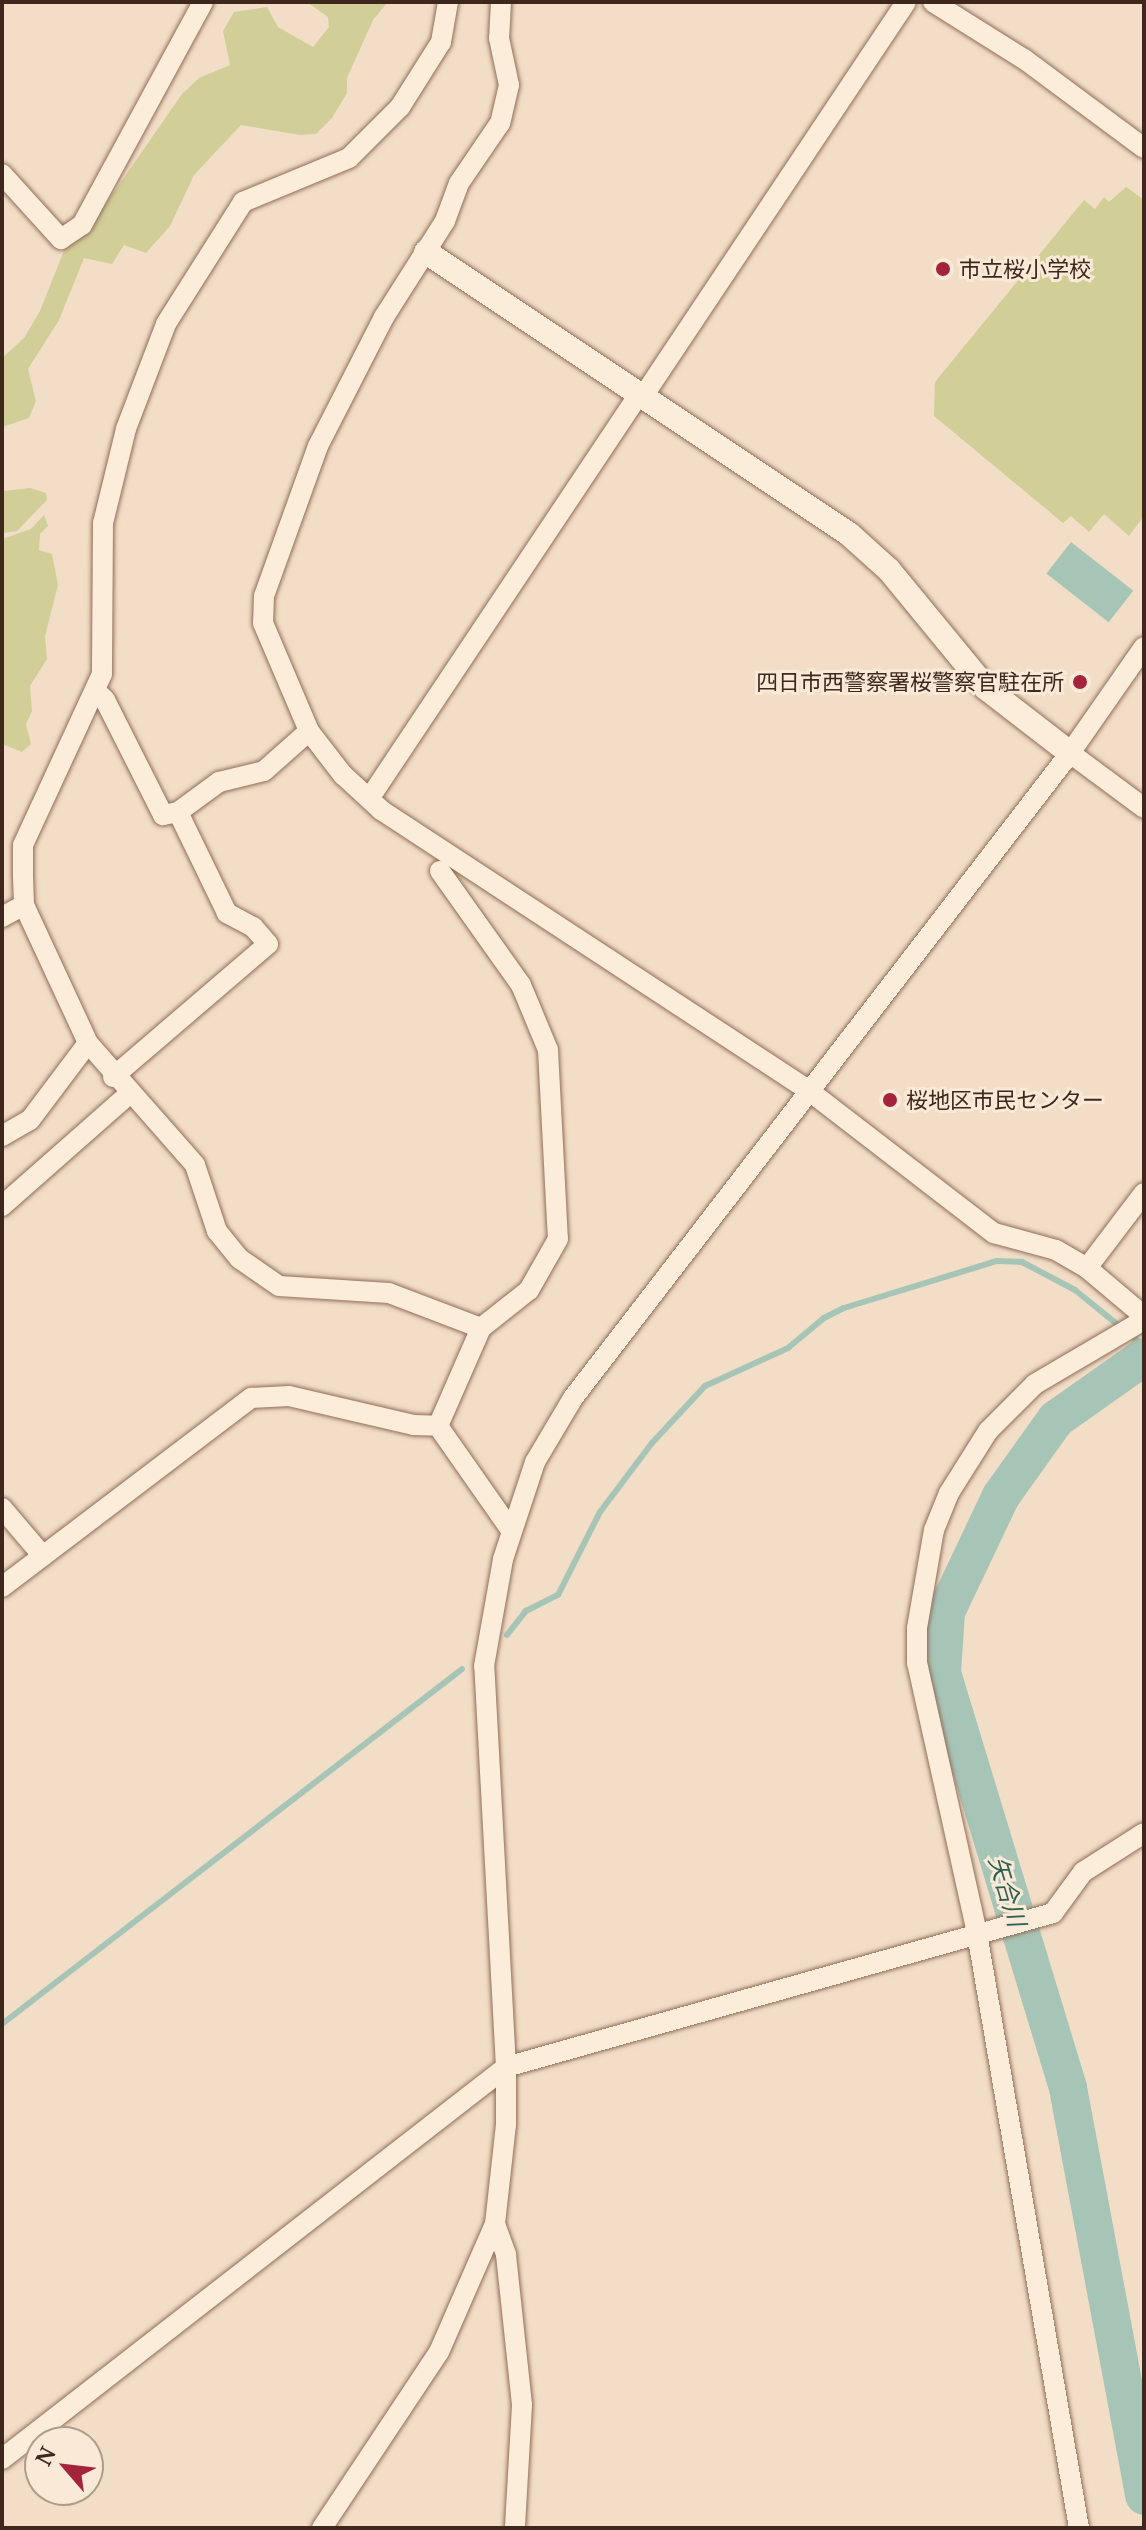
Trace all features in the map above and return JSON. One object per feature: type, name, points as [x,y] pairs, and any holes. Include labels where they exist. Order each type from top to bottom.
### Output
[{"type":"street","points":[[2,174],[61,239],[82,225],[203,2]]},
{"type":"street","points":[[448,2],[441,42],[400,107],[349,158],[243,202],[166,324],[113,474],[103,523],[102,674],[23,845],[24,905],[88,1043],[113,1077],[195,1165],[217,1231],[227,1246],[267,1281],[308,1292],[389,1293],[481,1328]]},
{"type":"street","points":[[501,2],[499,38],[507,101],[488,145],[459,183],[426,252],[384,317],[318,446],[264,596],[263,623],[309,731],[343,775],[371,796],[381,810],[808,1090],[994,1233],[1056,1250],[1087,1268],[1142,1320],[1035,1384],[988,1431],[949,1493],[925,1565],[917,1663],[983,1931],[1079,2528]]},
{"type":"street","points":[[371,796],[906,2]]},
{"type":"street","points":[[933,2],[1024,59],[1144,148]]},
{"type":"street","points":[[426,252],[849,534],[889,570],[986,688],[1144,808]]},
{"type":"street","points":[[322,2528],[439,2352],[495,2224],[506,2124],[506,2067],[484,1700],[488,1633],[510,1529],[535,1462],[573,1398],[1070,753],[1144,647]]},
{"type":"street","points":[[95,690],[105,700],[163,815],[178,812],[219,782],[264,771],[309,731]]},
{"type":"street","points":[[113,1077],[268,944],[253,927],[227,913],[178,812]]},
{"type":"street","points":[[438,1426],[481,1328],[529,1290],[558,1239],[548,1050],[521,985],[440,871]]},
{"type":"street","points":[[2,917],[24,905]]},
{"type":"street","points":[[4,1132],[30,1120],[88,1043]]},
{"type":"street","points":[[2,1206],[129,1094]]},
{"type":"street","points":[[1087,1268],[1144,1193]]},
{"type":"street","points":[[2,1587],[251,1398],[289,1396],[414,1425],[438,1426]]},
{"type":"street","points":[[438,1426],[510,1529]]},
{"type":"street","points":[[2,1508],[43,1556]]},
{"type":"street","points":[[2,2459],[506,2067],[1053,1913],[1083,1872],[1144,1833]]},
{"type":"street","points":[[495,2224],[506,2255],[522,2405],[520,2527]]},
{"type":"shaded area","points":[[307,2],[388,2],[373,20],[347,78],[347,93],[332,118],[316,134],[300,135],[241,125],[194,175],[170,226],[146,253],[124,245],[112,264],[84,258],[59,320],[28,369],[36,401],[29,418],[2,427],[2,358],[24,338],[40,311],[65,248],[87,231],[182,94],[199,78],[230,65],[223,31],[234,12],[267,7],[278,27],[313,47],[329,27],[328,17]]},
{"type":"shaded area","points":[[1126,187],[1144,200],[1144,516],[1129,536],[1104,514],[1089,532],[1071,516],[1063,523],[934,416],[935,382],[1084,200],[1095,209],[1104,197],[1109,202]]},
{"type":"shaded area","points":[[30,488],[46,493],[47,500],[17,531],[2,533],[2,491]]},
{"type":"shaded area","points":[[44,515],[48,526],[40,534],[39,550],[52,554],[58,585],[45,636],[47,659],[30,686],[32,711],[26,724],[31,744],[22,752],[2,744],[2,539],[31,529]]},
{"type":"shaded area","points":[[1071,542],[1133,591],[1109,622],[1046,574]]},
{"type":"waterway","points":[[507,1635],[526,1611],[558,1595],[600,1512],[652,1443],[705,1386],[788,1348],[824,1318],[844,1308],[997,1261],[1022,1262],[1075,1290],[1144,1346]]},
{"type":"waterway","name":"矢合川","points":[[1144,1357],[1056,1419],[1001,1496],[946,1612],[942,1673],[1068,2088],[1144,2496]]},
{"type":"waterway","points":[[2,2024],[462,1669]]},
{"type":"place","name":"市立桜小学校","points":[[943,269]]},
{"type":"place","name":"四日市西警察署桜警察官駐在所","points":[[1080,682]]},
{"type":"place","name":"桜地区市民センター","points":[[890,1100]]}]
